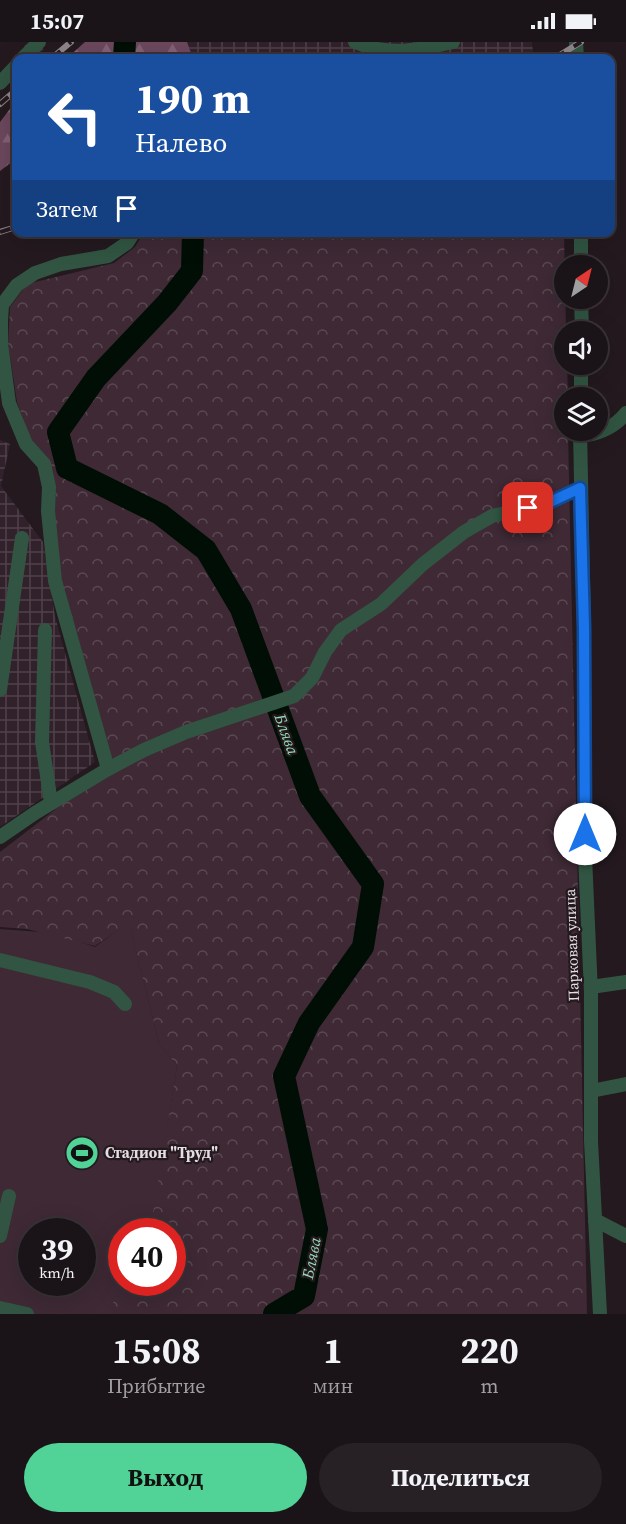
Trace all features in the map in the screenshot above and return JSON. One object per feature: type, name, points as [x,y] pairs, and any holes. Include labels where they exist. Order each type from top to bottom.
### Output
[{"type":"street","points":[[27,54],[39,42]]},
{"type":"street","points":[[355,42],[371,50],[415,51],[453,42]]},
{"type":"street","points":[[0,82],[12,70]]},
{"type":"street","points":[[108,769],[55,581],[48,512],[49,487],[44,464],[26,444],[9,402],[1,342],[2,305],[17,285],[35,273],[61,264],[108,256],[127,243],[131,237]]},
{"type":"street","points":[[581,237],[581,255]]},
{"type":"street","points":[[608,428],[619,422],[626,412]]},
{"type":"street","name":"Парковая улица","points":[[580,441],[585,856],[591,987],[591,1141],[600,1314]]},
{"type":"street","points":[[0,837],[108,769],[186,732],[294,696],[312,678],[325,652],[341,630],[381,604],[423,564],[464,532],[492,516],[546,504],[580,488]]},
{"type":"street","points":[[0,690],[22,538]]},
{"type":"street","points":[[45,630],[42,742],[51,803]]},
{"type":"street","points":[[0,960],[90,982],[114,992],[125,1004]]},
{"type":"street","points":[[591,987],[626,982]]},
{"type":"street","points":[[591,1091],[626,1084]]},
{"type":"street","points":[[0,1236],[9,1196]]},
{"type":"street","points":[[596,1220],[626,1236]]},
{"type":"street","points":[[0,1308],[27,1314]]},
{"type":"shaded area","points":[[187,42],[532,42],[533,52],[525,54],[192,54]]},
{"type":"shaded area","points":[[0,440],[10,444],[1,486],[43,542],[55,616],[95,762],[0,827]]},
{"type":"green space","points":[[85,42],[187,42],[192,54],[72,54]]},
{"type":"green space","points":[[12,106],[12,162],[0,171],[0,122]]},
{"type":"green space","points":[[141,237],[564,237],[564,255],[554,255],[554,309],[566,309],[566,321],[554,321],[554,375],[567,375],[568,387],[554,387],[554,441],[568,441],[587,1314],[101,1314],[120,1296],[186,1296],[186,1218],[152,1218],[177,1066],[159,1043],[129,923],[95,946],[27,929],[0,927],[0,852],[108,769],[55,581],[49,464],[32,444],[17,402],[8,343],[10,307],[27,284],[114,263],[135,247]]},
{"type":"green space","name":"Стадион \"Труд\"","points":[[129,922],[159,1043],[177,1066],[153,1218],[108,1218],[108,1296],[121,1296],[104,1314],[0,1314],[0,929],[54,933],[95,947]]},
{"type":"waterway","name":"Блява","points":[[124,54],[125,42]]},
{"type":"waterway","name":"Блява","points":[[193,237],[192,271],[167,303],[96,378],[58,432],[67,468],[160,514],[206,550],[241,609],[310,796],[373,884],[363,947],[309,1023],[284,1076],[317,1229],[304,1296],[274,1314]]},
{"type":"tunnel","points":[[30,42],[38,54]]},
{"type":"railway","points":[[57,54],[71,42]]},
{"type":"railway","points":[[562,54],[581,42]]},
{"type":"railway","points":[[0,104],[12,94]]},
{"type":"railway","points":[[0,232],[12,228]]},
{"type":"place","name":"Стадион \"Труд\"","points":[[82,1153]]},
{"type":"route","points":[[528,508],[546,504],[580,488],[584,627],[585,834]]}]
